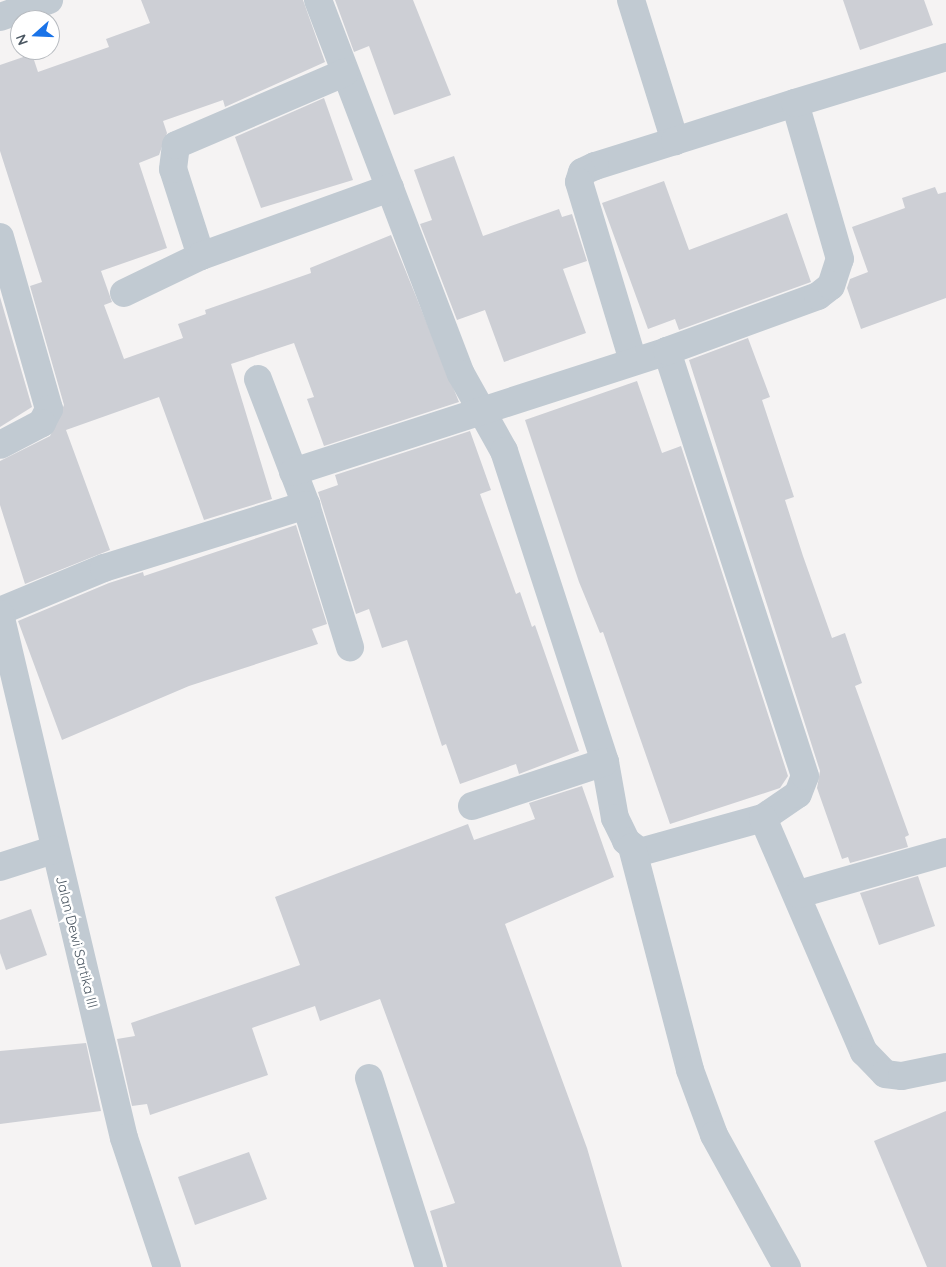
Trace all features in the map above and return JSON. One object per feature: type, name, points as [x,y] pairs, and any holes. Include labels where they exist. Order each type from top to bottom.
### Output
[{"type":"street","points":[[0,17],[49,0]]},
{"type":"street","points":[[318,0],[344,74],[461,374],[504,451],[605,762],[615,818],[632,847],[688,1060],[714,1135],[787,1267]]},
{"type":"street","points":[[631,0],[675,141]]},
{"type":"street","points":[[633,361],[580,177],[595,166],[946,57]]},
{"type":"street","points":[[201,256],[173,169],[176,145],[344,74]]},
{"type":"street","points":[[293,472],[481,407],[667,350],[818,296],[831,286],[839,272],[840,259],[795,104]]},
{"type":"street","points":[[124,293],[201,256],[390,188]]},
{"type":"street","points":[[0,237],[49,409],[42,423],[0,445]]},
{"type":"street","points":[[632,847],[649,852],[763,818],[798,794],[805,766],[667,350]]},
{"type":"street","points":[[258,379],[306,505],[350,647]]},
{"type":"street","points":[[0,612],[104,568],[306,505]]},
{"type":"street","name":"Jalan Dewi Sartika III","points":[[0,612],[53,850],[124,1138],[167,1267]]},
{"type":"street","points":[[472,806],[605,762]]},
{"type":"street","points":[[763,818],[799,894],[853,1036],[875,1067],[902,1076],[946,1067]]},
{"type":"street","points":[[0,867],[53,850]]},
{"type":"street","points":[[799,894],[946,852]]},
{"type":"street","points":[[369,1078],[429,1267]]},
{"type":"building","points":[[141,0],[303,0],[325,62],[225,107],[223,100],[163,121],[167,133],[159,155],[139,163],[167,248],[101,271],[112,302],[104,305],[124,359],[183,338],[178,324],[206,314],[205,310],[311,273],[310,268],[391,235],[459,402],[324,446],[307,399],[314,397],[294,343],[231,364],[272,499],[204,520],[159,397],[66,430],[110,550],[25,584],[0,505],[0,461],[50,436],[64,405],[30,286],[42,282],[0,151],[0,65],[15,60],[34,60],[38,72],[109,47],[106,39],[150,23]]},
{"type":"building","points":[[335,0],[413,0],[451,95],[394,115],[369,46],[354,52]]},
{"type":"building","points":[[843,0],[924,0],[933,25],[860,50]]},
{"type":"building","points":[[324,98],[353,180],[261,208],[235,137]]},
{"type":"building","points":[[454,156],[483,236],[559,209],[562,217],[572,214],[587,261],[563,269],[586,333],[504,362],[485,310],[457,320],[420,224],[432,220],[414,170]]},
{"type":"building","points":[[664,181],[689,250],[787,213],[811,282],[679,330],[675,319],[648,329],[602,203]]},
{"type":"building","points":[[935,187],[938,194],[946,192],[946,298],[861,329],[847,288],[850,279],[868,272],[852,227],[905,208],[902,198]]},
{"type":"building","points":[[0,297],[32,407],[0,427]]},
{"type":"building","points":[[748,338],[770,397],[762,400],[794,497],[785,500],[803,556],[832,638],[845,633],[862,683],[855,686],[909,835],[905,837],[908,847],[850,863],[848,857],[842,859],[817,788],[820,771],[689,360]]},
{"type":"building","points":[[637,381],[662,453],[681,446],[788,776],[780,788],[670,824],[603,632],[600,633],[579,582],[525,420]]},
{"type":"building","points":[[470,431],[491,490],[480,494],[516,594],[520,592],[532,627],[535,625],[579,751],[519,774],[516,764],[460,784],[446,744],[442,746],[407,640],[382,648],[369,609],[356,614],[318,492],[338,485],[335,475]]},
{"type":"building","points":[[296,525],[327,624],[312,629],[318,644],[189,686],[62,740],[18,621],[109,583],[143,572],[144,576]]},
{"type":"building","points":[[582,786],[614,877],[505,924],[587,1148],[622,1267],[447,1267],[430,1211],[455,1203],[380,999],[320,1021],[315,1006],[252,1028],[268,1075],[150,1115],[147,1104],[132,1106],[117,1039],[135,1036],[131,1023],[300,965],[275,897],[468,824],[474,840],[535,819],[529,803]]},
{"type":"building","points":[[918,876],[935,926],[879,945],[860,893]]},
{"type":"building","points":[[31,909],[47,955],[6,970],[0,953],[0,920]]},
{"type":"building","points":[[86,1043],[101,1111],[0,1124],[0,1051]]},
{"type":"building","points":[[946,1111],[946,1267],[927,1267],[874,1141]]},
{"type":"building","points":[[249,1152],[267,1199],[195,1225],[178,1177]]}]
